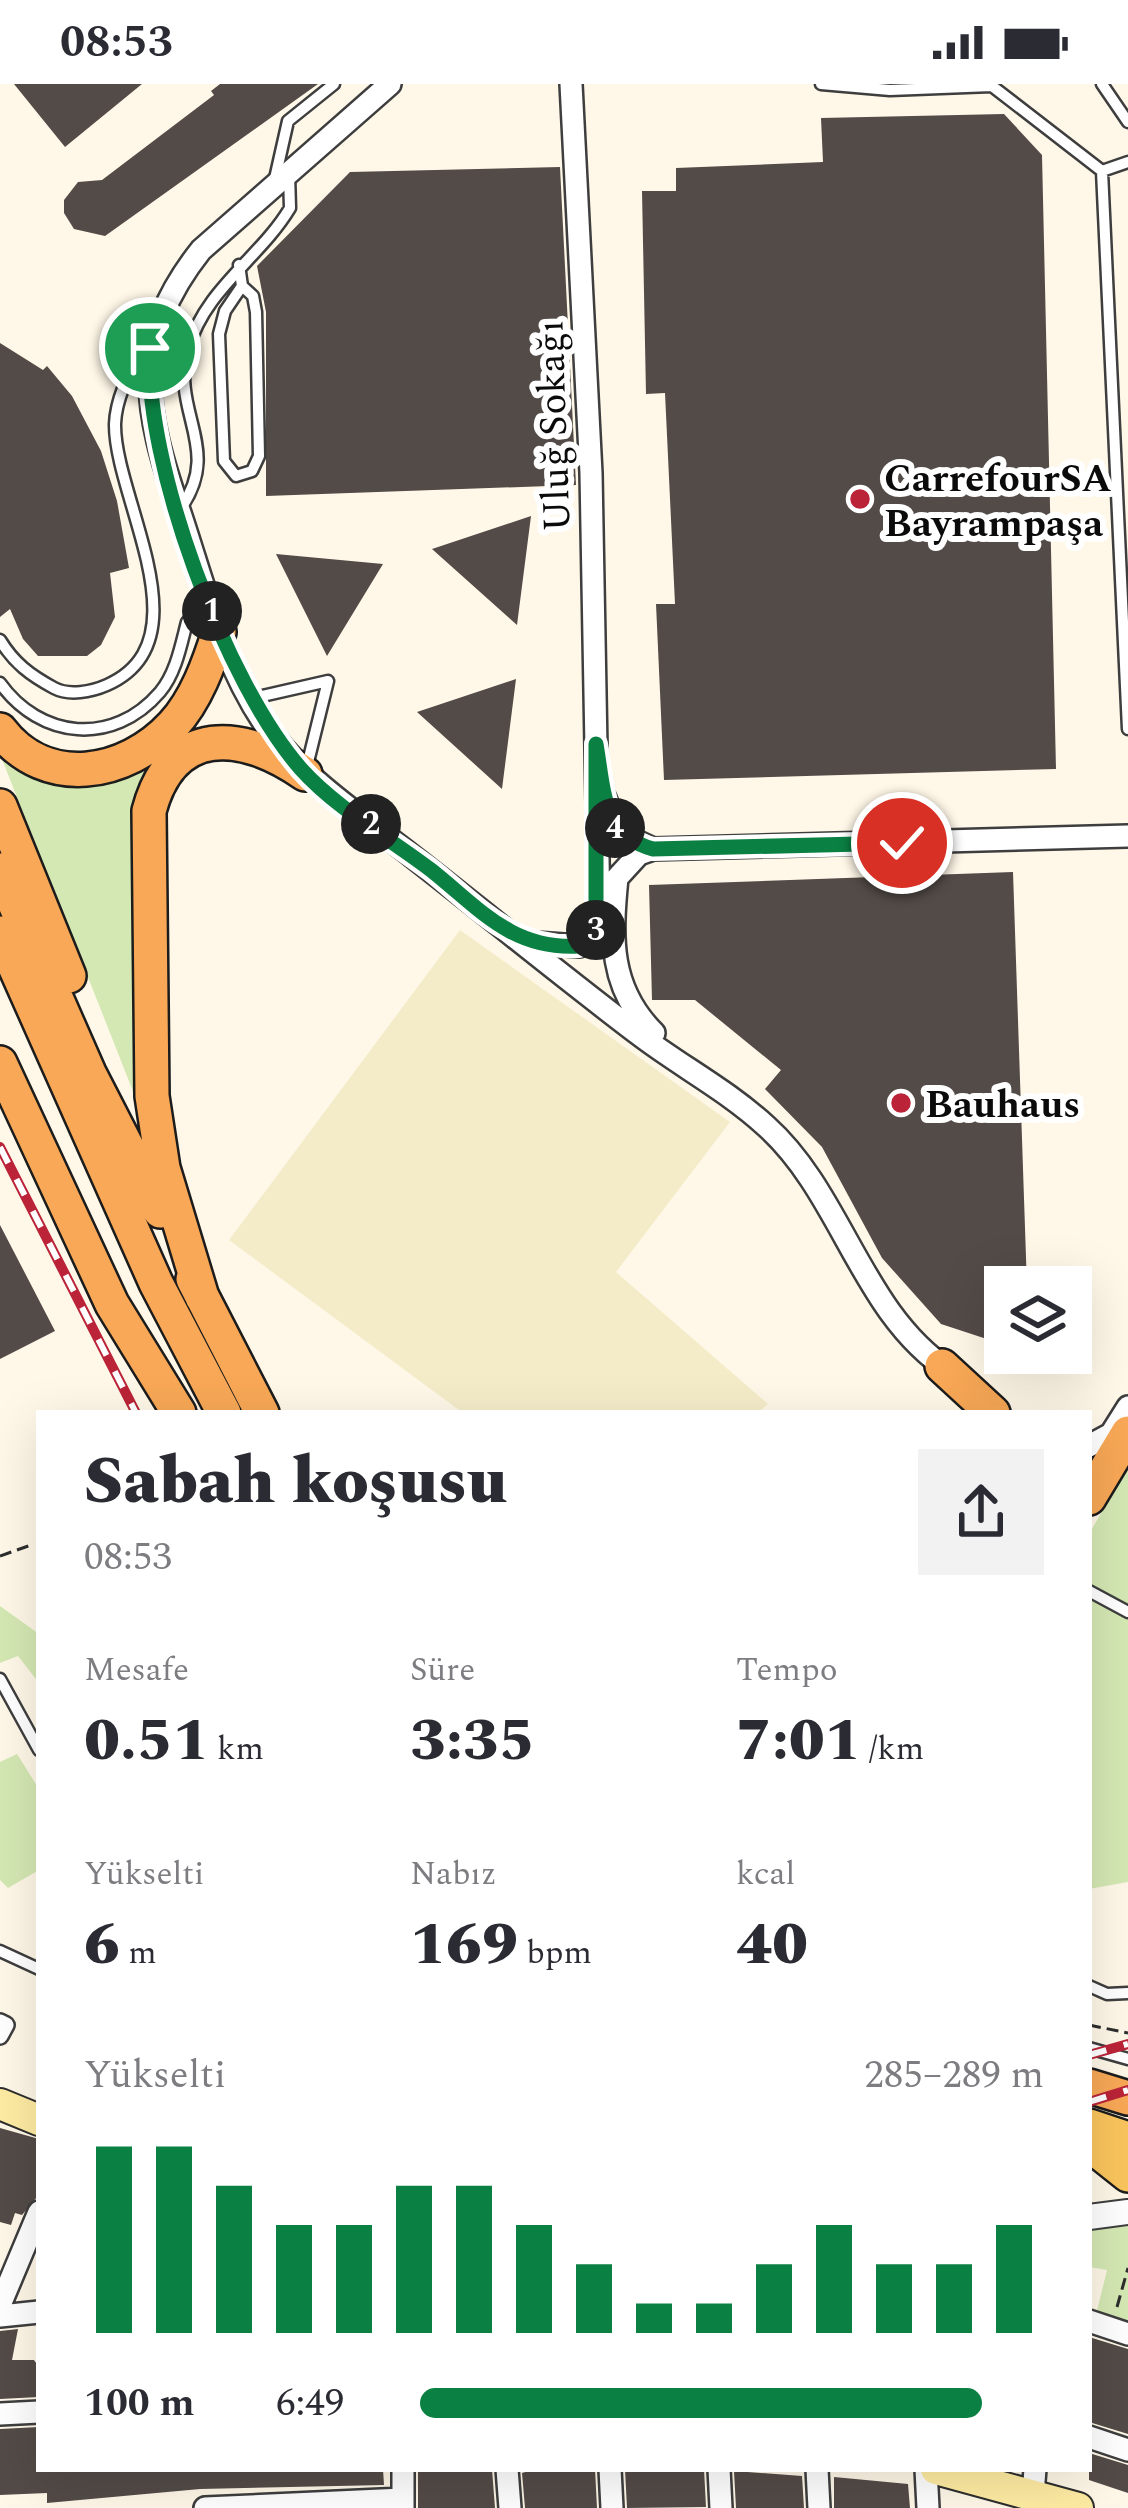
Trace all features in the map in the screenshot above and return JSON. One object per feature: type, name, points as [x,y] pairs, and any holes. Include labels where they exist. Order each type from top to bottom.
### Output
[{"type":"highway","points":[[0,730],[41,764],[102,768],[141,753],[186,707],[203,627]]},
{"type":"highway","points":[[202,1297],[163,1168],[152,1096],[148,811],[166,771],[182,753],[204,744],[252,746],[278,755],[305,774]]},
{"type":"highway","points":[[0,806],[164,1218]]},
{"type":"highway","points":[[0,871],[89,1073],[260,1410]]},
{"type":"highway","points":[[0,933],[156,1283],[222,1410]]},
{"type":"highway","points":[[0,1064],[112,1304],[177,1410]]},
{"type":"highway","points":[[942,1366],[990,1410]]},
{"type":"highway","points":[[151,1370],[158,1410]]},
{"type":"highway","points":[[1092,1493],[1128,1433]]},
{"type":"highway","points":[[1092,2087],[1128,2098]]},
{"type":"main road","points":[[1092,2127],[1128,2139]]},
{"type":"main road","points":[[1092,2146],[1128,2175]]},
{"type":"main road","points":[[951,2472],[1033,2490],[1078,2508]]},
{"type":"street","points":[[390,84],[201,250],[176,282],[160,315],[150,348],[147,388],[203,627],[305,774],[676,1062],[746,1108],[793,1154],[890,1312],[942,1366],[1010,1410]]},
{"type":"street","name":"Uluğ Sokağı","points":[[574,91],[596,744]]},
{"type":"street","points":[[596,744],[613,824],[632,843],[653,849],[1128,836]]},
{"type":"street","points":[[520,941],[579,946],[596,930],[596,744]]},
{"type":"street","points":[[653,849],[639,854],[617,878],[616,980],[630,1007],[676,1062]]},
{"type":"street","points":[[1092,1444],[1111,1434],[1128,1407]]},
{"type":"street","points":[[0,2022],[6,2025],[0,2036]]},
{"type":"street","points":[[1092,2217],[1128,2212]]},
{"type":"street","points":[[0,2305],[36,2219]]},
{"type":"street","points":[[0,2248],[23,2251]]},
{"type":"street","points":[[0,2316],[36,2312]]},
{"type":"street","points":[[0,2414],[36,2412]]},
{"type":"street","points":[[1092,2438],[1128,2450]]},
{"type":"street","points":[[205,2508],[403,2503],[403,2472]]},
{"type":"street","points":[[507,2472],[509,2508]]},
{"type":"street","points":[[610,2472],[612,2508]]},
{"type":"street","points":[[719,2472],[721,2508]]},
{"type":"street","points":[[817,2472],[819,2508]]},
{"type":"street","points":[[926,2472],[928,2508]]},
{"type":"lane","points":[[179,511],[201,466],[185,400],[187,352],[203,316],[239,265],[290,208],[281,177],[288,121],[334,84]]},
{"type":"lane","points":[[820,84],[890,90],[992,86],[1102,171],[1128,729]]},
{"type":"lane","points":[[1102,84],[1128,122]]},
{"type":"lane","points":[[1102,171],[1128,162]]},
{"type":"lane","points":[[239,265],[242,286],[253,296],[256,312],[259,457],[253,471],[236,476],[224,461],[219,334],[225,311],[242,286]]},
{"type":"lane","points":[[0,640],[26,673],[62,692],[94,691],[125,677],[141,654],[152,621],[152,578],[119,460],[115,422],[125,380],[160,315]]},
{"type":"lane","points":[[0,683],[11,698],[50,725],[69,731],[103,729],[135,714],[161,690],[203,627]]},
{"type":"lane","points":[[249,699],[328,681],[305,774]]},
{"type":"lane","points":[[41,764],[50,725]]},
{"type":"lane","points":[[1092,1593],[1128,1612]]},
{"type":"lane","points":[[0,1679],[36,1745]]},
{"type":"lane","points":[[0,1951],[36,1968]]},
{"type":"lane","points":[[1092,1987],[1108,1994],[1128,1993]]},
{"type":"lane","points":[[1092,2049],[1128,2059]]},
{"type":"path","points":[[0,1556],[34,1544]]},
{"type":"path","points":[[1092,2026],[1128,2033]]},
{"type":"path","points":[[1120,2331],[1128,2268]]},
{"type":"shaded area","points":[[460,930],[730,1122],[616,1272],[768,1404],[761,1410],[459,1410],[229,1240]]},
{"type":"green space","points":[[0,754],[14,765],[153,762],[139,785],[132,820],[138,1104]]},
{"type":"green space","points":[[1128,1467],[1128,1882],[1092,1888],[1092,1529]]},
{"type":"green space","points":[[0,1606],[36,1632],[36,1679],[18,1656],[0,1663]]},
{"type":"green space","points":[[17,1754],[36,1784],[36,1872],[8,1888],[0,1880],[0,1762]]},
{"type":"green space","points":[[1128,2222],[1128,2330],[1095,2319],[1107,2270],[1092,2268],[1092,2228]]},
{"type":"building","points":[[14,84],[142,84],[65,147]]},
{"type":"building","points":[[220,84],[318,84],[105,236],[74,229],[64,213],[64,200],[78,182],[102,180],[214,95],[211,91]]},
{"type":"building","name":"CarrefourSA Bayrampaşa","points":[[1004,114],[1042,155],[1056,769],[664,780],[656,604],[675,604],[665,393],[646,394],[642,191],[676,191],[676,168],[823,162],[821,118]]},
{"type":"building","points":[[560,167],[576,485],[266,496],[266,312],[257,266],[350,172]]},
{"type":"building","points":[[0,343],[43,370],[47,366],[72,396],[101,451],[117,501],[129,568],[110,573],[115,617],[101,645],[87,656],[38,656],[23,639],[10,609],[0,617]]},
{"type":"building","points":[[531,516],[517,625],[432,549]]},
{"type":"building","points":[[276,554],[383,564],[327,656]]},
{"type":"building","points":[[516,679],[502,789],[417,712]]},
{"type":"building","name":"Bauhaus","points":[[1013,872],[1026,1266],[984,1266],[984,1338],[941,1324],[882,1258],[822,1147],[765,1089],[781,1070],[695,1000],[652,1000],[649,885]]},
{"type":"building","points":[[0,1225],[55,1331],[0,1359]]},
{"type":"building","points":[[0,2128],[36,2138],[36,2198],[22,2215],[15,2213],[11,2225],[0,2222]]},
{"type":"building","points":[[18,2329],[12,2360],[36,2363],[36,2397],[0,2399],[0,2331]]},
{"type":"building","points":[[1092,2338],[1128,2349],[1128,2434],[1092,2423]]},
{"type":"building","points":[[36,2427],[36,2472],[383,2472],[384,2485],[200,2489],[47,2503],[47,2493],[0,2495],[0,2429]]},
{"type":"building","points":[[1092,2454],[1128,2465],[1128,2493],[1089,2480]]},
{"type":"building","points":[[418,2472],[492,2472],[495,2508],[418,2508]]},
{"type":"building","points":[[595,2472],[597,2508],[525,2508],[522,2473]]},
{"type":"building","points":[[625,2472],[704,2472],[706,2507],[627,2508]]},
{"type":"building","points":[[734,2472],[802,2476],[804,2508],[736,2508]]},
{"type":"building","points":[[834,2477],[908,2484],[910,2508],[834,2508]]},
{"type":"railway","points":[[0,1147],[134,1410]]},
{"type":"railway","points":[[1092,2054],[1128,2044]]},
{"type":"railway","points":[[1092,2101],[1128,2090]]},
{"type":"place","name":"CarrefourSA Bayrampaşa","points":[[860,499]]},
{"type":"place","name":"Bauhaus","points":[[901,1103]]},
{"type":"route","points":[[150,348],[147,388],[175,500],[232,666],[267,728],[305,774],[520,941],[548,947],[579,946],[596,930],[596,744],[613,824],[632,843],[653,849],[902,843]]}]
